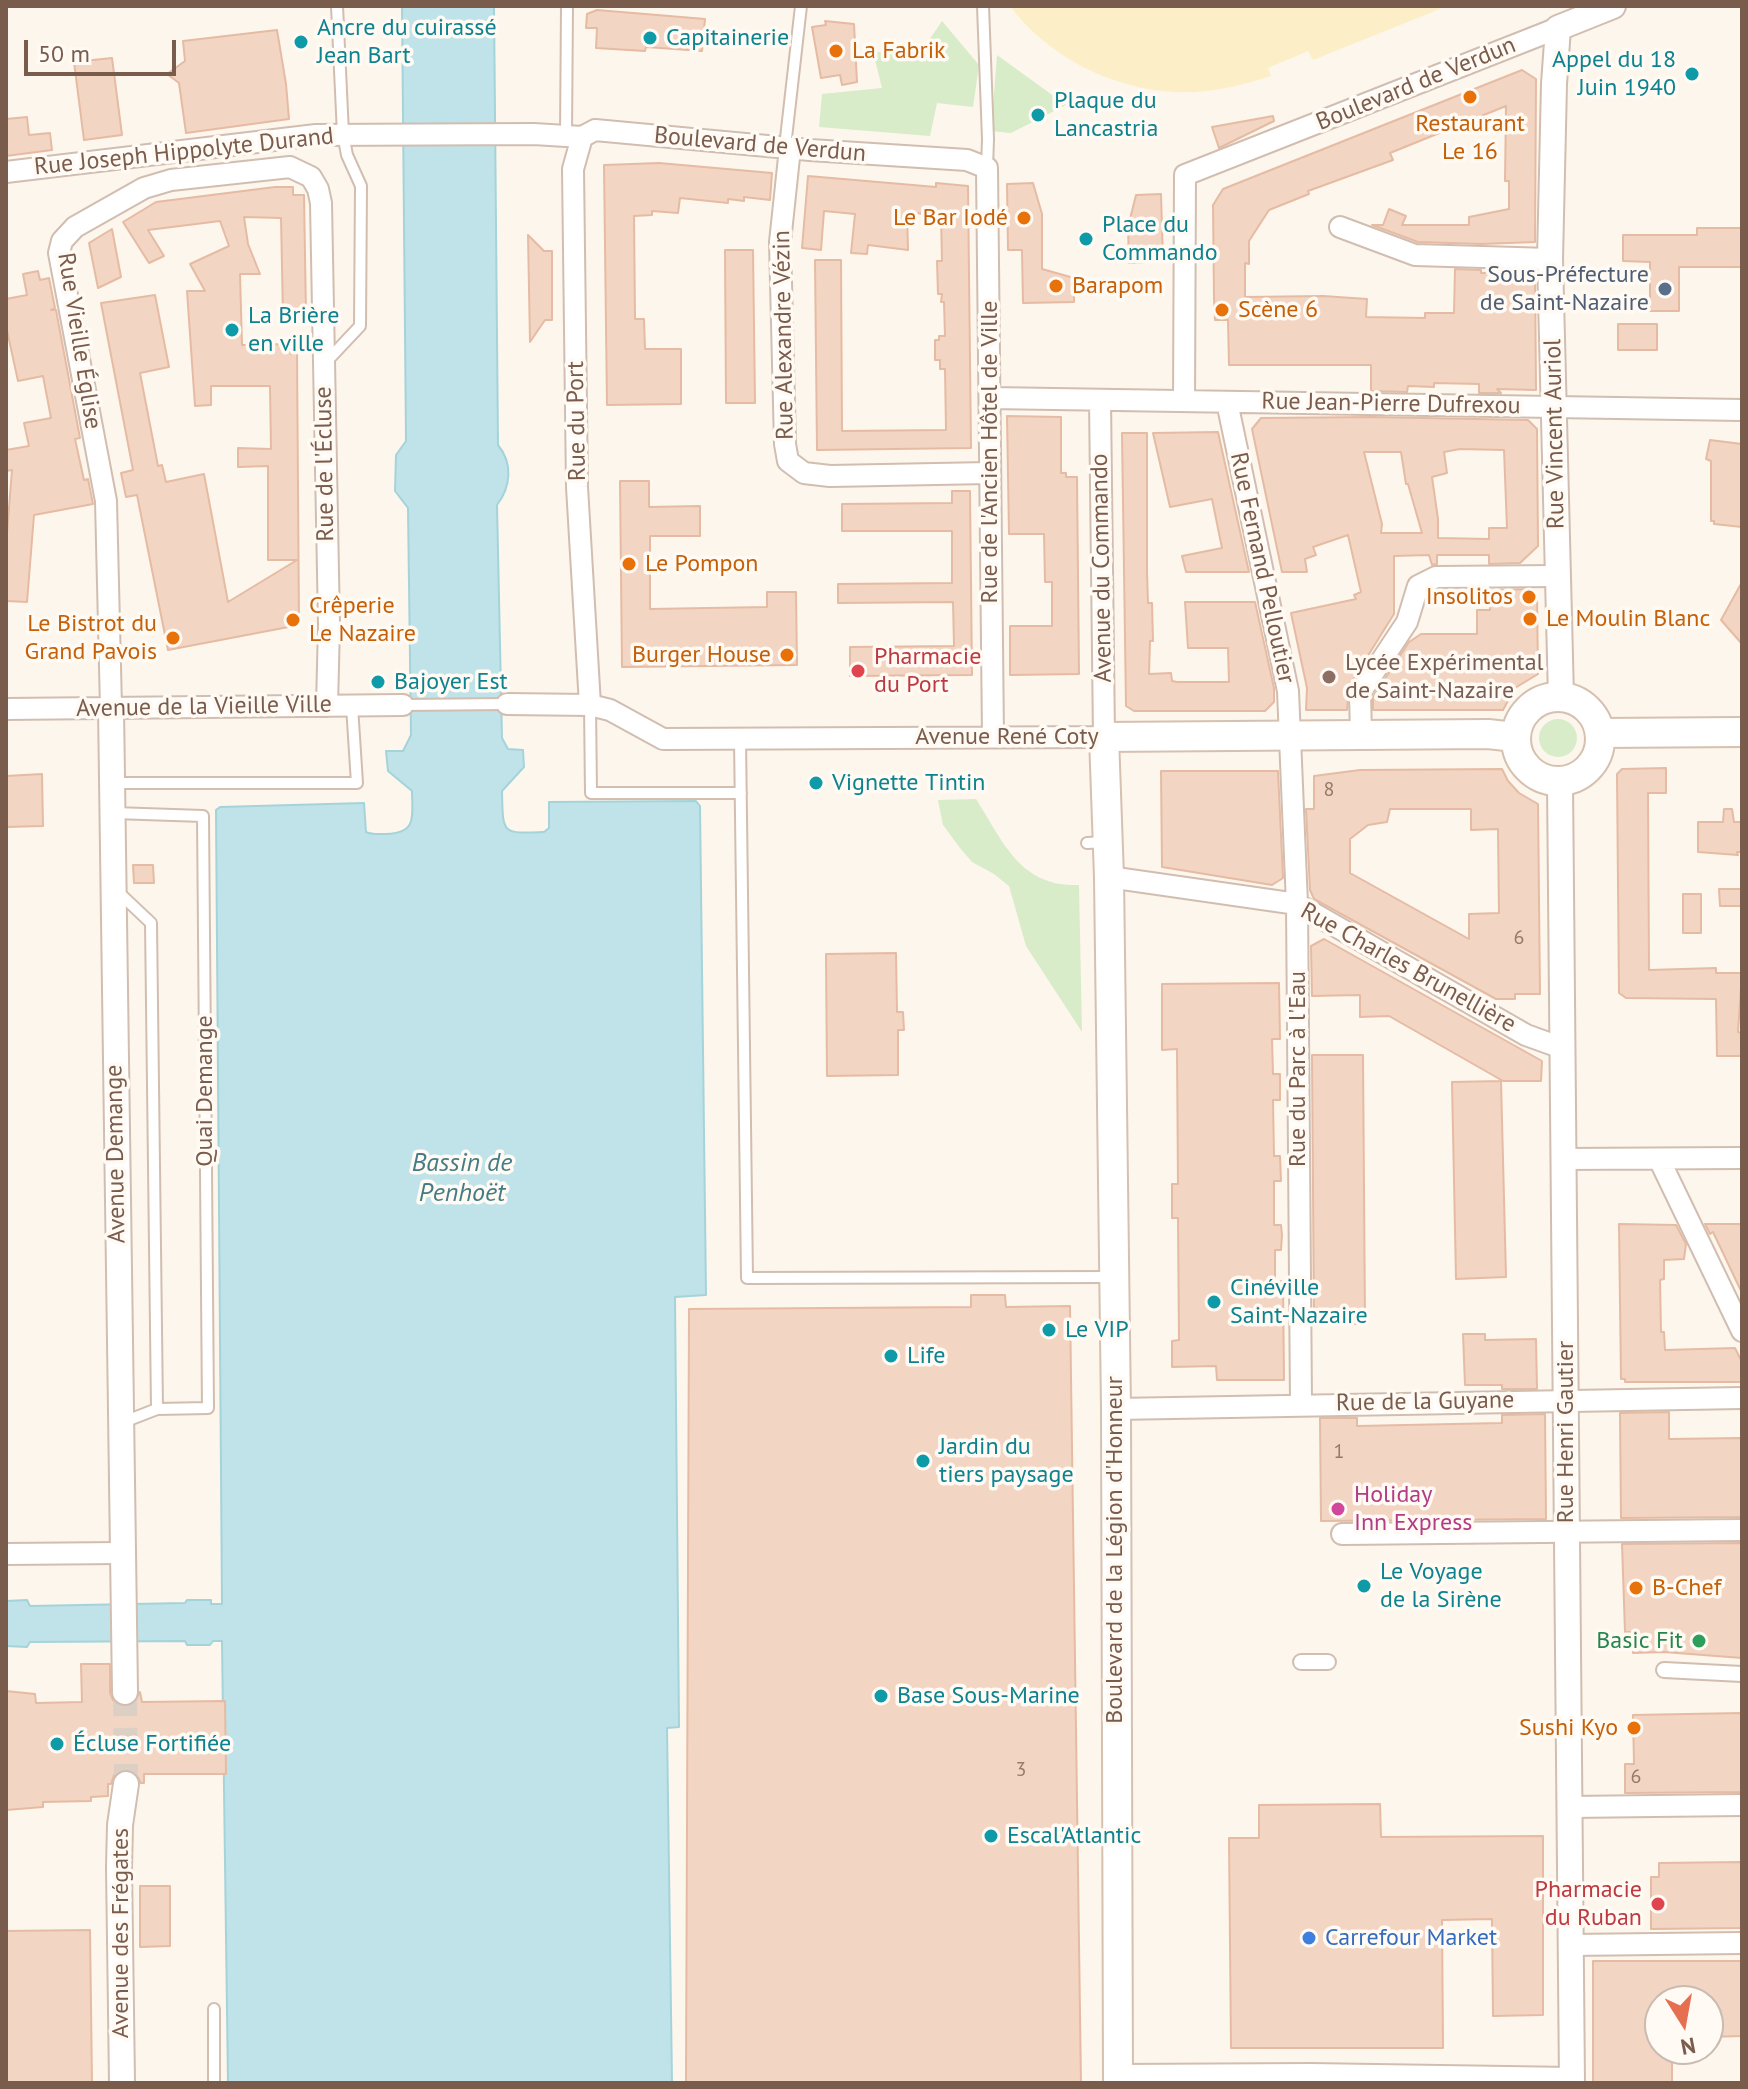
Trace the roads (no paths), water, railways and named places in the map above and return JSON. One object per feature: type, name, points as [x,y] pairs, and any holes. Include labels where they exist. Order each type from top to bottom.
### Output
[{"type":"main road","points":[[1561,697],[1575,700],[1587,708],[1596,720],[1600,733],[1597,756],[1590,766],[1572,779],[1560,782],[1533,774],[1523,764],[1515,737],[1518,723],[1535,703],[1561,697]]},
{"type":"main road","points":[[1600,733],[1742,732]]},
{"type":"main road","name":"Avenue René Coty","points":[[1104,737],[1515,737]]},
{"type":"main road","name":"Boulevard de la Légion d'Honneur","points":[[1104,737],[1097,842],[1109,877],[1116,1409],[1118,2079]]},
{"type":"street","points":[[1558,28],[1613,6]]},
{"type":"street","name":"Boulevard de Verdun","points":[[1184,401],[1185,175],[1558,28]]},
{"type":"street","name":"Rue Vincent Auriol","points":[[1558,28],[1550,259],[1561,697]]},
{"type":"street","name":"Boulevard de Verdun","points":[[534,134],[574,136],[595,130],[787,148],[967,160],[987,168]]},
{"type":"street","name":"Rue Joseph Hippolyte Durand","points":[[6,172],[316,135],[534,134]]},
{"type":"street","name":"Rue du Port","points":[[574,136],[577,487],[590,705]]},
{"type":"street","name":"Rue Alexandre Vézin","points":[[787,148],[780,242],[784,428],[788,461],[804,473],[830,476],[989,473]]},
{"type":"street","name":"Rue Vieille Église","points":[[111,708],[106,501],[59,253],[62,241],[75,227],[144,188],[171,180],[290,167],[311,177]]},
{"type":"street","name":"Rue de l'Ancien Hôtel de Ville","points":[[987,168],[993,737]]},
{"type":"street","name":"Rue de l'Écluse","points":[[311,177],[321,203],[329,625],[327,706]]},
{"type":"street","points":[[1340,227],[1415,255],[1550,259]]},
{"type":"street","points":[[991,398],[1227,402]]},
{"type":"street","name":"Avenue du Commando","points":[[1100,400],[1104,737]]},
{"type":"street","name":"Rue Jean-Pierre Dufrexou","points":[[1227,402],[1742,410]]},
{"type":"street","name":"Rue Fernand Pelloutier","points":[[1227,402],[1288,691],[1291,735]]},
{"type":"street","points":[[1361,735],[1360,693],[1407,622],[1418,586],[1436,577],[1557,576]]},
{"type":"street","name":"Avenue René Coty","points":[[507,704],[590,705],[610,710],[663,739],[1104,737]]},
{"type":"street","name":"Avenue de la Vieille Ville","points":[[6,709],[403,705]]},
{"type":"street","name":"Avenue Demange","points":[[111,708],[125,1692]]},
{"type":"street","name":"Rue du Parc à l'Eau","points":[[1291,735],[1297,904],[1301,1404]]},
{"type":"street","name":"Rue Henri Gautier","points":[[1560,782],[1566,1532],[1563,1676],[1569,1807],[1572,2081]]},
{"type":"street","name":"Rue Charles Brunellière","points":[[1109,877],[1297,904],[1526,1035],[1562,1048]]},
{"type":"street","points":[[1563,1159],[1742,1158]]},
{"type":"street","points":[[1659,1159],[1742,1331]]},
{"type":"street","name":"Rue de la Guyane","points":[[1116,1409],[1742,1398]]},
{"type":"street","points":[[1342,1534],[1742,1530]]},
{"type":"street","points":[[6,1554],[121,1553]]},
{"type":"street","points":[[1301,1662],[1328,1662]]},
{"type":"street","points":[[1664,1670],[1742,1674]]},
{"type":"street","name":"Avenue des Frégates","points":[[122,2083],[119,1839],[126,1784]]},
{"type":"street","points":[[1569,1807],[1742,1805]]},
{"type":"street","points":[[1570,1945],[1742,1943]]},
{"type":"street","points":[[1118,2079],[1310,2074],[1572,2081]]},
{"type":"lane","points":[[323,365],[360,326],[361,186],[347,155],[352,135],[337,6]]},
{"type":"lane","points":[[567,6],[574,136]]},
{"type":"lane","points":[[787,148],[801,6]]},
{"type":"lane","points":[[983,6],[987,168]]},
{"type":"lane","points":[[403,705],[507,704]]},
{"type":"lane","points":[[590,705],[591,793],[741,793]]},
{"type":"lane","points":[[111,783],[357,783],[352,706]]},
{"type":"lane","points":[[740,739],[747,1278],[1114,1277]]},
{"type":"lane","name":"Quai Demange","points":[[112,813],[203,816],[208,1408],[157,1409]]},
{"type":"lane","points":[[113,886],[151,923],[157,1409],[119,1424]]},
{"type":"lane","points":[[214,2009],[214,2083]]},
{"type":"water","name":"Bassin de Penhoët","points":[[402,6],[494,6],[498,445],[508,467],[505,491],[497,505],[502,738],[508,749],[523,750],[524,767],[502,791],[504,823],[512,831],[544,832],[549,828],[549,802],[696,801],[700,806],[706,1295],[675,1297],[679,1727],[667,1728],[672,2083],[228,2083],[222,1641],[213,1641],[210,1645],[187,1645],[185,1641],[30,1642],[27,1647],[6,1646],[6,1601],[27,1600],[30,1606],[185,1603],[187,1600],[211,1600],[211,1604],[222,1604],[216,810],[220,807],[364,803],[366,832],[396,833],[411,822],[412,791],[388,771],[386,751],[403,751],[411,735],[408,508],[395,491],[396,455],[406,441]]},
{"type":"tunnel","points":[[125,1692],[126,1784]]},
{"type":"place","name":"Capitainerie","points":[[650,38]]},
{"type":"place","name":"Ancre du cuirassé Jean Bart","points":[[301,42]]},
{"type":"place","name":"La Fabrik","points":[[836,51]]},
{"type":"place","name":"Appel du 18 Juin 1940","points":[[1692,74]]},
{"type":"place","name":"Restaurant Le 16","points":[[1470,97]]},
{"type":"place","name":"Plaque du Lancastria","points":[[1038,115]]},
{"type":"place","name":"Le Bar Iodé","points":[[1024,218]]},
{"type":"place","name":"Place du Commando","points":[[1086,239]]},
{"type":"place","name":"Barapom","points":[[1056,286]]},
{"type":"place","name":"Sous-Préfecture de Saint-Nazaire","points":[[1665,289]]},
{"type":"place","name":"Scène 6","points":[[1222,310]]},
{"type":"place","name":"La Brière en ville","points":[[232,330]]},
{"type":"place","name":"Le Pompon","points":[[629,564]]},
{"type":"place","name":"Insolitos","points":[[1529,597]]},
{"type":"place","name":"Le Moulin Blanc","points":[[1530,619]]},
{"type":"place","name":"Crêperie Le Nazaire","points":[[293,620]]},
{"type":"place","name":"Le Bistrot du Grand Pavois","points":[[173,638]]},
{"type":"place","name":"Burger House","points":[[787,655]]},
{"type":"place","name":"Pharmacie du Port","points":[[858,671]]},
{"type":"place","name":"Lycée Expérimental de Saint-Nazaire","points":[[1329,677]]},
{"type":"place","name":"Bajoyer Est","points":[[378,682]]},
{"type":"place","name":"Vignette Tintin","points":[[816,783]]},
{"type":"place","name":"Cinéville Saint-Nazaire","points":[[1214,1302]]},
{"type":"place","name":"Le VIP","points":[[1049,1330]]},
{"type":"place","name":"Life","points":[[891,1356]]},
{"type":"place","name":"Jardin du tiers paysage","points":[[923,1461]]},
{"type":"place","name":"Holiday Inn Express","points":[[1338,1509]]},
{"type":"place","name":"Le Voyage de la Sirène","points":[[1364,1586]]},
{"type":"place","name":"B-Chef","points":[[1636,1588]]},
{"type":"place","name":"Basic Fit","points":[[1699,1641]]},
{"type":"place","name":"Base Sous-Marine","points":[[881,1696]]},
{"type":"place","name":"Sushi Kyo","points":[[1634,1728]]},
{"type":"place","name":"Écluse Fortifiée","points":[[57,1744]]},
{"type":"place","name":"Escal'Atlantic","points":[[991,1836]]},
{"type":"place","name":"Pharmacie du Ruban","points":[[1658,1904]]},
{"type":"place","name":"Carrefour Market","points":[[1309,1938]]}]
